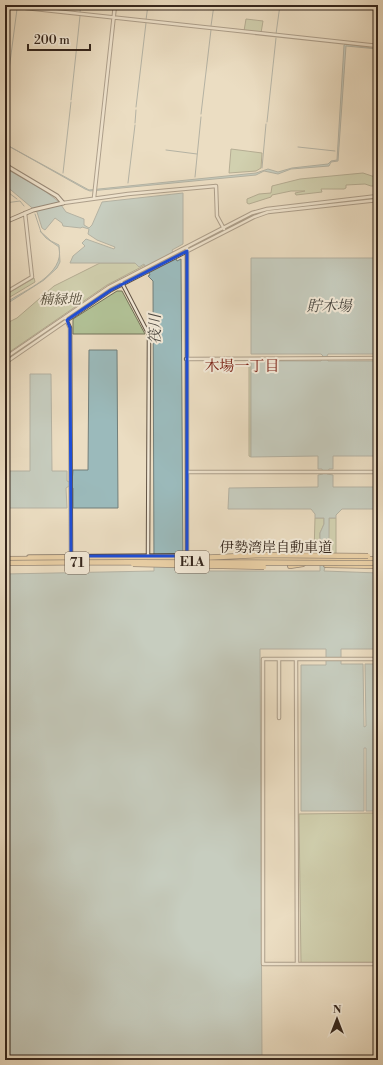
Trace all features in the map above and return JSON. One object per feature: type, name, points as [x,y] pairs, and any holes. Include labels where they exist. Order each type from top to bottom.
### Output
[{"type":"highway","name":"E1A","points":[[5,558],[197,558],[259,555],[378,557]]},
{"type":"highway","name":"伊勢湾岸自動車道","points":[[5,564],[76,562],[315,561],[378,564]]},
{"type":"highway","points":[[76,562],[187,567],[290,566],[315,561]]},
{"type":"main road","points":[[5,165],[57,196],[62,203],[33,210],[5,222]]},
{"type":"main road","name":"71","points":[[5,558],[70,556],[187,556],[378,564]]},
{"type":"main road","name":"71","points":[[5,564],[315,561],[333,557],[378,557]]},
{"type":"street","points":[[94,197],[115,5]]},
{"type":"street","points":[[26,8],[378,46]]},
{"type":"street","points":[[62,203],[94,197],[216,186],[217,216],[224,230]]},
{"type":"street","points":[[5,358],[109,287],[185,252],[263,210],[378,196]]},
{"type":"street","points":[[5,363],[111,290],[185,248],[254,216],[268,212],[378,200]]},
{"type":"street","points":[[5,293],[32,277],[25,213]]},
{"type":"street","points":[[185,248],[187,556]]},
{"type":"street","points":[[121,281],[149,335],[148,556]]},
{"type":"street","points":[[65,317],[70,328],[70,556]]},
{"type":"street","points":[[186,359],[378,358]]},
{"type":"street","points":[[186,472],[378,472]]},
{"type":"street","points":[[5,488],[5,558]]},
{"type":"street","points":[[378,659],[263,659],[263,964],[378,964]]},
{"type":"street","points":[[279,659],[279,718]]},
{"type":"street","points":[[296,659],[297,964]]},
{"type":"highlighted area","points":[[187,251],[187,556],[71,556],[70,328],[67,320],[111,290]]},
{"type":"green space","points":[[246,19],[263,21],[261,33],[244,31]]},
{"type":"green space","points":[[231,149],[262,153],[261,168],[256,171],[229,173]]},
{"type":"green space","points":[[363,173],[378,178],[378,186],[365,184],[346,185],[346,188],[344,189],[321,189],[322,192],[296,195],[295,193],[305,191],[291,191],[272,195],[271,197],[249,204],[247,203],[247,199],[259,194],[271,193],[272,186],[300,179]]},
{"type":"green space","name":"楠緑地","points":[[100,263],[135,263],[145,265],[107,285],[5,355],[5,324],[17,318],[54,286]]},
{"type":"green space","points":[[34,278],[35,282],[5,300],[5,295]]},
{"type":"green space","points":[[117,291],[122,291],[145,334],[73,334],[73,319]]},
{"type":"green space","points":[[249,359],[323,359],[251,361],[251,457],[249,456]]},
{"type":"green space","points":[[315,518],[324,518],[324,524],[320,533],[320,554],[314,554]]},
{"type":"green space","points":[[329,518],[336,518],[336,554],[328,554]]},
{"type":"green space","points":[[378,813],[378,963],[301,963],[299,814]]},
{"type":"water","points":[[346,44],[378,49],[346,46],[338,161],[331,162],[329,166],[291,169],[278,174],[264,171],[256,175],[90,191],[5,144],[89,190],[256,173],[268,169],[278,172],[292,168],[328,164],[331,161],[337,160],[344,45]]},
{"type":"water","points":[[5,168],[45,191],[59,202],[66,212],[84,219],[84,225],[89,228],[92,225],[102,202],[183,193],[183,244],[172,250],[177,261],[181,259],[183,571],[320,571],[320,533],[324,524],[324,518],[315,518],[315,514],[311,509],[228,509],[229,488],[318,487],[318,475],[323,474],[322,469],[318,469],[318,456],[251,457],[251,361],[321,361],[323,356],[321,354],[251,354],[251,258],[378,258],[378,354],[328,354],[327,356],[328,361],[378,361],[378,456],[333,456],[333,469],[329,469],[327,474],[333,475],[333,487],[378,487],[378,509],[342,509],[336,515],[336,518],[329,518],[329,551],[324,571],[378,573],[378,649],[341,649],[341,664],[363,664],[364,727],[366,726],[365,664],[378,664],[378,811],[366,811],[366,748],[364,748],[364,811],[301,811],[301,665],[326,665],[326,649],[260,649],[262,1060],[5,1060],[5,574],[154,571],[153,281],[148,276],[150,275],[144,264],[139,267],[135,263],[70,263],[73,256],[85,246],[82,243],[86,239],[114,249],[115,247],[97,240],[88,234],[89,229],[63,226],[62,223],[55,218],[45,230],[42,228],[37,212],[5,185]]},
{"type":"water","points":[[40,231],[51,241],[59,245],[60,262],[57,268],[44,280],[5,305],[5,303],[42,281],[56,266],[59,257],[59,247],[46,238]]},
{"type":"water","points":[[89,350],[117,350],[118,508],[73,508],[73,488],[69,486],[66,488],[67,508],[9,508],[8,488],[5,486],[5,483],[9,481],[8,471],[30,471],[30,374],[51,374],[52,471],[67,471],[67,481],[72,483],[73,470],[88,470]]},
{"type":"waterway","points":[[80,12],[81,5]]},
{"type":"waterway","points":[[146,20],[148,5]]},
{"type":"waterway","points":[[211,26],[214,5]]},
{"type":"waterway","points":[[276,34],[280,5]]},
{"type":"waterway","points":[[6,93],[17,9]]},
{"type":"waterway","points":[[71,100],[80,16]]},
{"type":"waterway","points":[[136,107],[146,23]]},
{"type":"waterway","points":[[201,114],[211,30]]},
{"type":"waterway","points":[[267,122],[276,38]]},
{"type":"waterway","points":[[63,173],[71,102]]},
{"type":"waterway","points":[[135,123],[136,110]]},
{"type":"waterway","points":[[195,177],[201,117]]},
{"type":"waterway","points":[[262,168],[266,124]]},
{"type":"waterway","points":[[128,183],[135,125]]},
{"type":"waterway","points":[[298,147],[335,151]]},
{"type":"waterway","points":[[166,150],[197,154]]},
{"type":"waterway","points":[[5,190],[17,199]]},
{"type":"waterway","points":[[5,203],[20,201],[24,206]]},
{"type":"waterway","points":[[35,214],[41,232]]},
{"type":"district","name":"木場一丁目","points":[[242,366]]},
{"type":"water label","name":"貯木場","points":[[329,306]]},
{"type":"water label","name":"筏川","points":[[155,329]]}]
